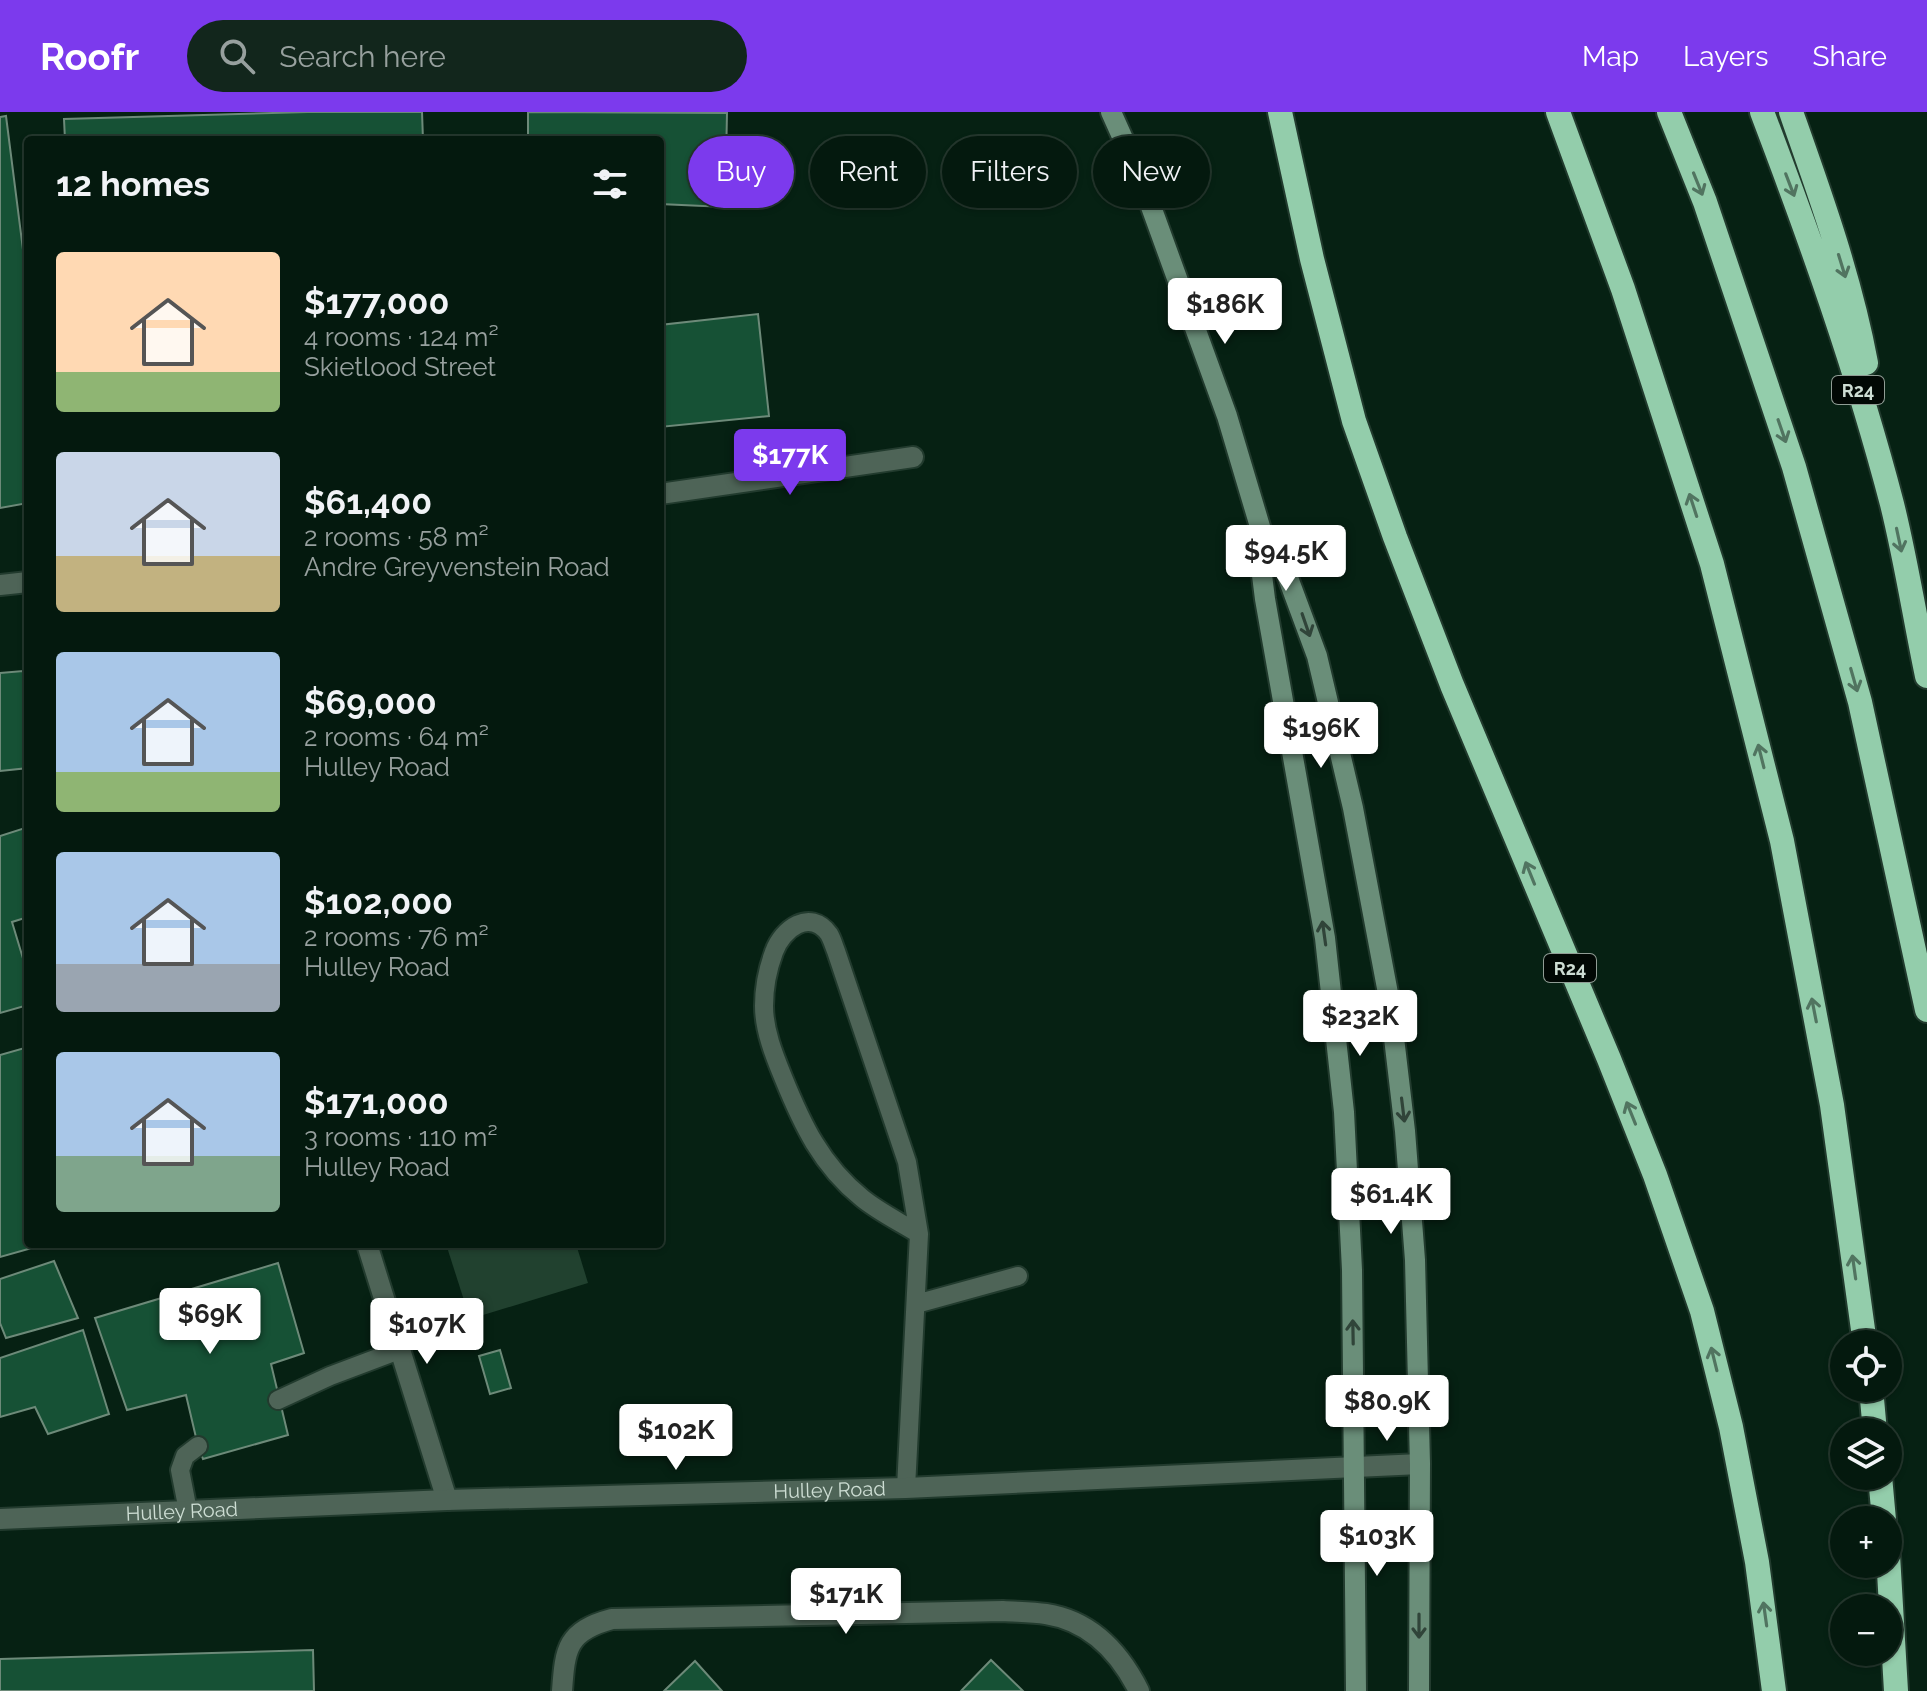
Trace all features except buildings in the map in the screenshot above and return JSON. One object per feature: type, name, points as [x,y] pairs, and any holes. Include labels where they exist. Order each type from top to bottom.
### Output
[{"type":"highway","name":"R24","points":[[1280,112],[1312,259],[1354,421],[1452,685],[1650,1160],[1702,1311],[1731,1427],[1754,1547],[1774,1691]]},
{"type":"highway","points":[[1558,112],[1623,289],[1712,564],[1782,841],[1832,1105],[1863,1330]]},
{"type":"highway","points":[[1669,112],[1705,202],[1794,467],[1860,702],[1927,1010]]},
{"type":"highway","name":"R24","points":[[1762,112],[1837,315],[1892,505],[1927,676]]},
{"type":"highway","points":[[1791,112],[1846,277],[1892,505]]},
{"type":"highway","points":[[1889,1578],[1896,1691]]},
{"type":"main road","points":[[1111,112],[1141,179],[1227,416],[1261,530],[1265,599],[1325,938],[1344,1112],[1352,1270],[1356,1691]]},
{"type":"main road","points":[[1261,530],[1281,559],[1317,656],[1353,808],[1390,1004],[1405,1131],[1415,1260],[1420,1464],[1419,1691]]},
{"type":"street","points":[[664,493],[913,457]]},
{"type":"street","points":[[0,585],[24,582]]},
{"type":"street","points":[[368,1248],[447,1500]]},
{"type":"street","name":"Hulley Road","points":[[0,1519],[447,1500],[906,1488],[1420,1464]]},
{"type":"street","points":[[562,1691],[569,1646],[579,1632],[595,1623],[612,1619],[1003,1611],[1047,1614],[1085,1628],[1108,1645],[1124,1663],[1139,1691]]},
{"type":"lane","points":[[906,1488],[919,1234],[907,1162],[829,934],[817,924],[805,922],[793,926],[783,935],[774,951],[764,1006],[773,1052],[796,1110],[825,1161],[862,1198],[919,1234]]},
{"type":"lane","points":[[916,1304],[1018,1276]]},
{"type":"lane","points":[[278,1400],[399,1350]]},
{"type":"lane","points":[[188,1511],[180,1470],[185,1456],[198,1446]]},
{"type":"green space","points":[[447,1248],[577,1248],[588,1283],[470,1319]]}]
